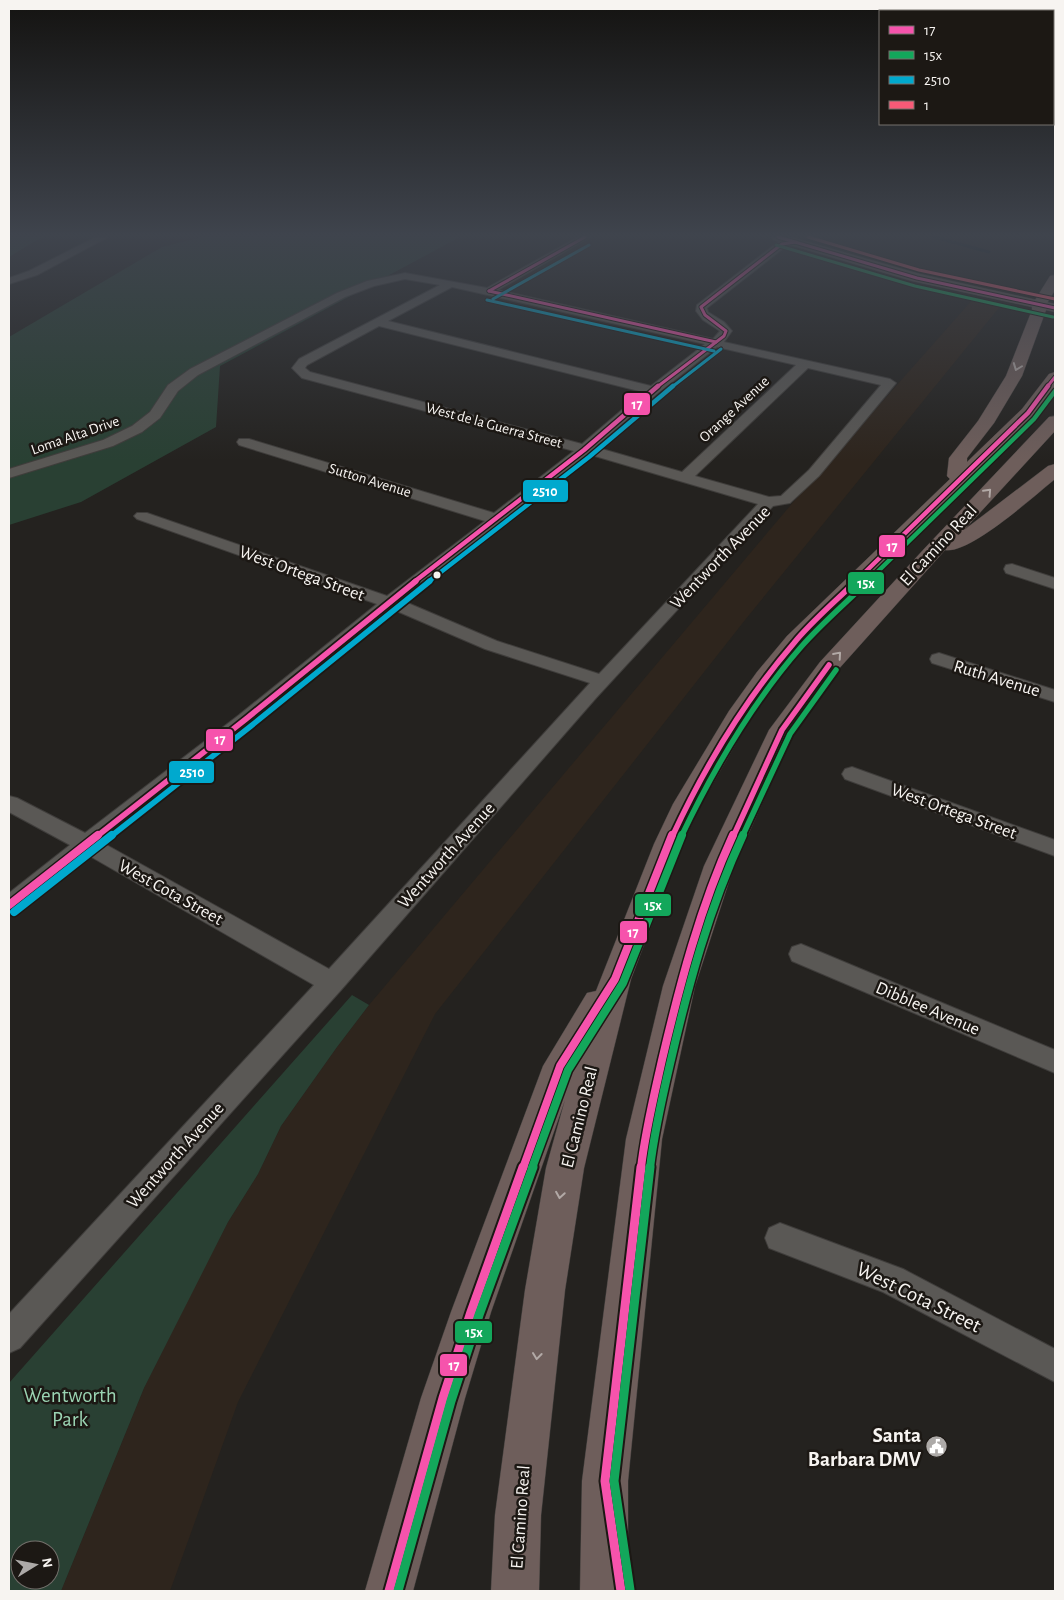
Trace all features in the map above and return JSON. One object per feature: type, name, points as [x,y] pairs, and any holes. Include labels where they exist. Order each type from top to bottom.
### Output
[{"type":"highway","points":[[957,482],[958,458],[985,423],[1014,376],[1038,312]]},
{"type":"highway","name":"El Camino Real","points":[[515,1591],[518,1515],[545,1290],[565,1168],[615,978],[668,844],[687,804],[738,717],[766,677],[800,636],[1028,413],[1055,377]]},
{"type":"highway","name":"El Camino Real","points":[[604,1591],[605,1481],[644,1139],[679,986],[719,866],[782,730],[828,667],[930,553],[1055,421]]},
{"type":"highway","points":[[930,553],[976,532],[1055,470]]},
{"type":"highway","points":[[389,1591],[443,1398],[471,1312],[560,1066],[615,978]]},
{"type":"highway","points":[[605,1481],[621,1591]]},
{"type":"street","name":"Loma Alta Drive","points":[[9,474],[124,436],[147,422],[161,407],[174,388],[200,369],[309,312]]},
{"type":"street","points":[[376,322],[395,312]]},
{"type":"street","name":"Loma Alta Drive","points":[[581,312],[890,383]]},
{"type":"street","points":[[9,905],[246,719],[375,613],[389,604],[584,450],[654,390],[724,336],[726,331],[720,324],[702,312]]},
{"type":"street","points":[[376,322],[654,390]]},
{"type":"street","name":"West de la Guerra Street","points":[[376,322],[300,365],[299,370],[306,375],[768,502]]},
{"type":"street","name":"Orange Avenue","points":[[685,478],[805,364]]},
{"type":"street","name":"Wentworth Avenue","points":[[9,1337],[332,983],[583,701],[768,502],[785,500],[814,473],[890,383]]},
{"type":"street","name":"Sutton Avenue","points":[[244,442],[496,519]]},
{"type":"street","name":"West Ortega Street","points":[[142,516],[411,611],[491,645],[603,681]]},
{"type":"street","points":[[1012,569],[1055,584]]},
{"type":"street","name":"Ruth Avenue","points":[[938,659],[1055,696]]},
{"type":"street","name":"West Ortega Street","points":[[852,774],[1055,848]]},
{"type":"street","name":"West Cota Street","points":[[9,803],[332,983]]},
{"type":"street","name":"Dibblee Avenue","points":[[801,954],[1055,1062]]},
{"type":"street","name":"West Cota Street","points":[[780,1238],[892,1280],[1055,1366]]},
{"type":"shaded area","points":[[962,312],[996,312],[745,620],[435,1014],[238,1402],[170,1591],[61,1591],[144,1388],[228,1222],[258,1174],[281,1126],[369,1005],[795,500]]},
{"type":"green space","points":[[52,312],[321,312],[220,366],[216,427],[81,502],[9,525],[9,337]]},
{"type":"green space","name":"Wentworth Park","points":[[352,995],[369,1005],[281,1126],[258,1174],[228,1222],[144,1388],[61,1591],[9,1591],[9,1383]]},
{"type":"transit line","name":"2510","points":[[539,312],[714,351]]},
{"type":"transit line","name":"17","points":[[581,312],[716,342]]},
{"type":"transit line","name":"17","points":[[9,905],[246,719],[375,613],[584,450],[653,390],[724,336],[726,331],[708,318],[703,312]]},
{"type":"transit line","name":"15x","points":[[1029,312],[1053,317]]},
{"type":"transit line","name":"2510","points":[[14,912],[251,726],[380,620],[589,457],[659,397],[721,349]]},
{"type":"transit line","name":"17","points":[[389,1591],[443,1398],[471,1312],[560,1066],[615,979],[668,844],[687,804],[738,717],[766,677],[795,641],[1028,413],[1055,377]]},
{"type":"transit line","name":"15x","points":[[398,1591],[451,1401],[479,1315],[568,1070],[623,983],[676,847],[695,808],[745,722],[801,647],[1034,419],[1055,391]]},
{"type":"transit line","name":"17","points":[[621,1591],[605,1481],[644,1139],[679,986],[719,866],[782,730],[829,665]]},
{"type":"transit line","name":"15x","points":[[630,1590],[614,1481],[653,1141],[687,988],[727,869],[790,734],[836,670]]},
{"type":"place","name":"Santa Barbara DMV","points":[[937,1447]]}]
